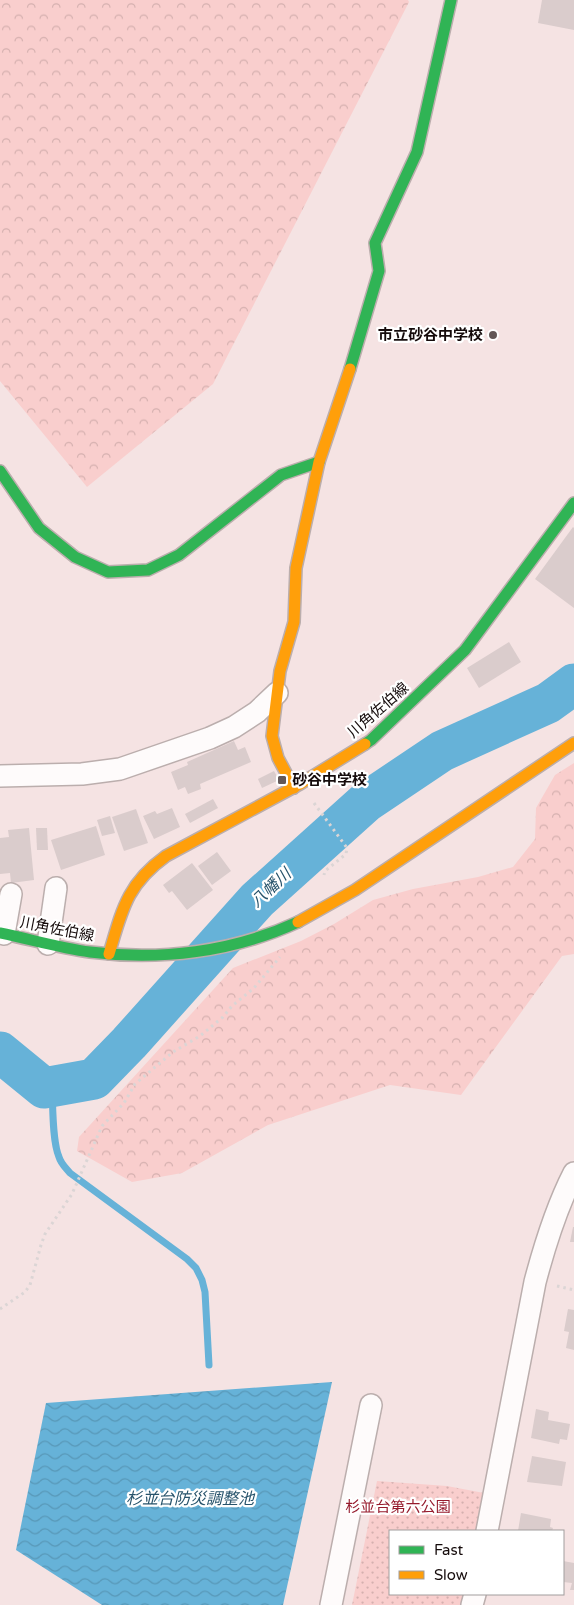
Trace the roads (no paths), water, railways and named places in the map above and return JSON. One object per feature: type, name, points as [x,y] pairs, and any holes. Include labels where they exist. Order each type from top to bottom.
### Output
[{"type":"main road","points":[[294,788],[274,747],[273,724],[280,671],[294,622],[296,568],[319,462],[349,374],[379,271],[375,243],[417,152],[451,0]]},
{"type":"main road","points":[[0,471],[39,528],[75,557],[108,572],[148,570],[180,555],[281,475],[319,462]]},
{"type":"main road","name":"川角佐伯線","points":[[109,954],[128,894],[138,879],[151,866],[166,856],[294,788],[371,740],[465,650],[574,503]]},
{"type":"main road","name":"川角佐伯線","points":[[2,934],[89,952],[160,955],[194,952],[261,936],[284,928],[325,908],[574,743]]},
{"type":"street","points":[[0,776],[82,774],[120,769],[210,738],[257,712],[277,693]]},
{"type":"street","points":[[48,944],[56,888]]},
{"type":"street","points":[[2,934],[11,894]]},
{"type":"street","points":[[487,1530],[538,1274],[554,1216],[574,1173]]},
{"type":"street","points":[[330,1605],[371,1405]]},
{"type":"water","name":"杉並台防災調整池","points":[[332,1382],[283,1605],[102,1605],[16,1550],[46,1403]]},
{"type":"waterway","name":"八幡川","points":[[0,1052],[44,1088],[94,1079],[129,1043],[257,900],[366,802],[442,751],[548,703],[574,684]]},
{"type":"waterway","points":[[52,1087],[55,1142],[64,1166],[70,1173],[187,1259],[196,1268],[205,1292],[209,1365]]},
{"type":"place","name":"市立砂谷中学校","points":[[493,335]]},
{"type":"place","name":"砂谷中学校","points":[[282,780]]},
{"type":"park label","name":"杉並台第六公園","points":[[398,1507]]}]
